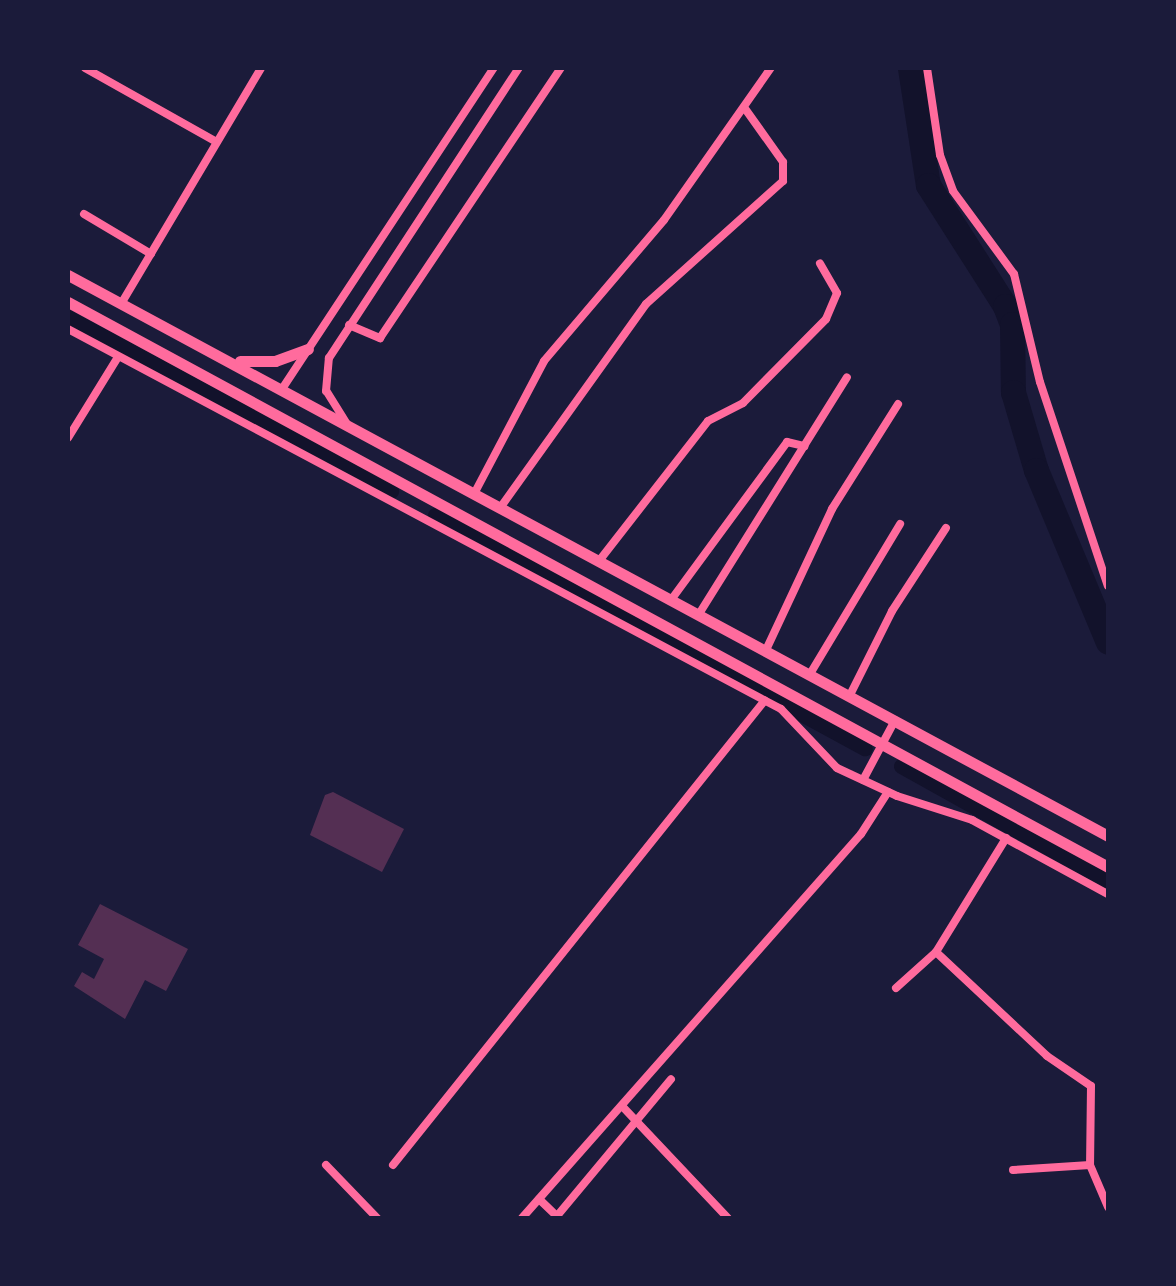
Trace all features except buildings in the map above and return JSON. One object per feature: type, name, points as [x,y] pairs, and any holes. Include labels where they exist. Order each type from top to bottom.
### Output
[{"type":"main road","points":[[68,275],[1108,836]]},
{"type":"main road","points":[[68,302],[1108,867]]},
{"type":"main road","points":[[230,360],[258,364],[308,349]]},
{"type":"street","points":[[85,68],[217,142]]},
{"type":"street","points":[[102,78],[109,68]]},
{"type":"street","points":[[121,304],[261,68]]},
{"type":"street","points":[[282,388],[494,68]]},
{"type":"street","points":[[350,428],[324,379],[349,325],[519,68]]},
{"type":"street","points":[[349,325],[380,338],[562,68]]},
{"type":"street","points":[[474,494],[544,362],[746,110],[771,68]]},
{"type":"street","points":[[927,68],[940,155],[953,192],[1008,258],[1060,448],[1108,586]]},
{"type":"street","points":[[500,508],[646,304],[783,181],[783,162],[746,110]]},
{"type":"street","points":[[84,214],[151,254]]},
{"type":"street","points":[[599,561],[708,421],[743,403],[826,319],[837,294],[820,264]]},
{"type":"street","points":[[68,329],[765,700],[788,714],[826,761],[888,792],[939,806],[1108,894]]},
{"type":"street","points":[[68,438],[118,357]]},
{"type":"street","points":[[698,614],[847,377]]},
{"type":"street","points":[[766,650],[832,509],[898,404]]},
{"type":"street","points":[[671,600],[786,442],[805,446]]},
{"type":"street","points":[[406,511],[417,491]]},
{"type":"street","points":[[810,674],[900,524]]},
{"type":"street","points":[[850,696],[892,611],[946,528]]},
{"type":"street","points":[[393,1165],[765,700]]},
{"type":"street","points":[[863,780],[895,720]]},
{"type":"street","points":[[522,1218],[861,834],[888,792]]},
{"type":"street","points":[[896,988],[936,952],[1006,838]]},
{"type":"street","points":[[936,952],[1047,1056],[1091,1086],[1090,1164],[1108,1207]]},
{"type":"street","points":[[539,1199],[558,1217],[671,1079]]},
{"type":"street","points":[[622,1106],[728,1218]]},
{"type":"street","points":[[1012,1170],[1090,1164]]},
{"type":"street","points":[[326,1165],[377,1218]]},
{"type":"waterway","points":[[910,68],[928,185],[1005,306],[1012,324],[1013,392],[1036,470],[1108,642]]},
{"type":"waterway","points":[[68,317],[391,491]]},
{"type":"waterway","points":[[435,515],[865,748]]},
{"type":"waterway","points":[[901,766],[1108,881]]}]
